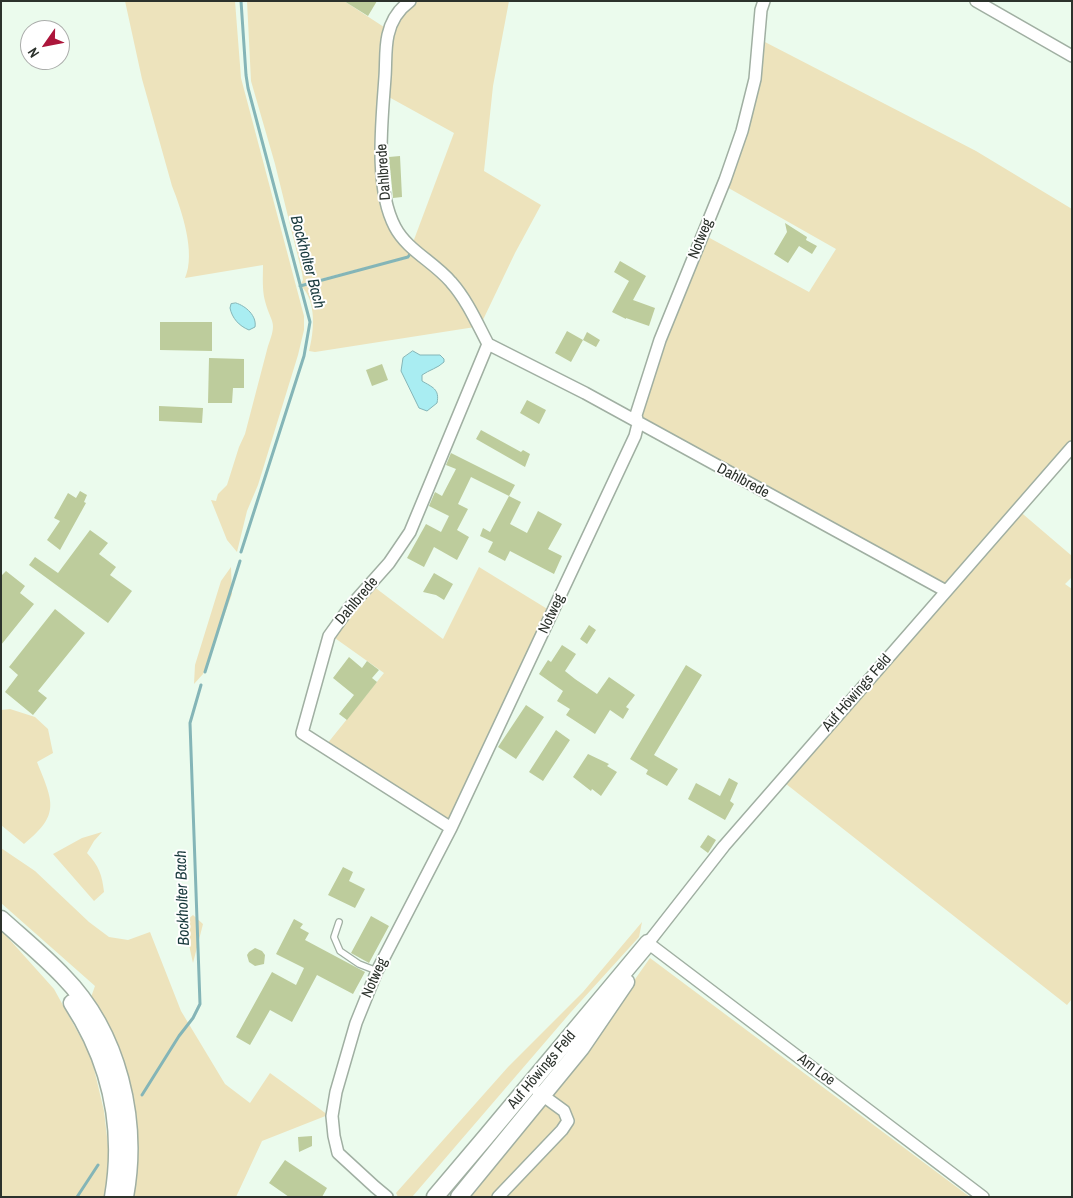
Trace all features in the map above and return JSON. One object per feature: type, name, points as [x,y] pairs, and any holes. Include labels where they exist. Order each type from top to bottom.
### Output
[{"type":"main road","points":[[1,919],[63,976],[78,993],[112,1051],[122,1086],[128,1120],[129,1177],[125,1197]]},
{"type":"main road","points":[[26,941],[57,980],[79,1014],[104,1067],[114,1105],[117,1129],[117,1172],[113,1197]]},
{"type":"main road","name":"Auf Höwings Feld","points":[[435,1197],[648,943]]},
{"type":"main road","name":"Auf Höwings Feld","points":[[459,1197],[581,1048],[621,992],[648,943]]},
{"type":"street","name":"Dahlbrede","points":[[410,1],[399,11],[388,36],[381,150],[386,205],[395,228],[406,242],[450,281],[461,294],[488,344],[585,394],[946,591]]},
{"type":"street","name":"Notweg","points":[[387,1197],[338,1153],[334,1136],[332,1116],[336,1092],[356,1023],[377,971],[451,828],[635,436],[638,424],[636,415],[660,340],[725,180],[742,131],[755,79],[761,10],[764,1]]},
{"type":"street","points":[[976,1],[1072,56]]},
{"type":"street","name":"Dahlbrede","points":[[451,828],[302,733],[329,636],[349,608],[388,563],[410,532],[488,344]]},
{"type":"street","name":"Auf Höwings Feld","points":[[648,943],[724,846],[1072,447]]},
{"type":"street","name":"Am Loe","points":[[648,943],[983,1197]]},
{"type":"street","points":[[498,1197],[562,1130],[568,1121],[564,1111],[529,1085]]},
{"type":"lane","points":[[338,922],[334,936],[340,951],[359,964],[377,971]]},
{"type":"shaded area","points":[[125,1],[235,1],[241,78],[304,316],[304,330],[298,355],[258,485],[247,511],[237,552],[227,540],[211,500],[216,501],[218,494],[227,485],[245,434],[273,331],[264,297],[263,265],[185,278],[189,257],[186,232],[142,79]]},
{"type":"shaded area","points":[[247,1],[344,1],[387,29],[380,195],[392,233],[453,292],[475,327],[315,352],[309,351],[313,326],[312,308],[306,292],[301,286],[409,258],[411,254],[301,284],[303,280],[302,273],[275,164],[251,81]]},
{"type":"shaded area","points":[[418,1],[509,1],[493,86],[484,171],[541,205],[515,253],[481,324],[412,245],[454,133],[387,96],[389,44],[403,12]]},
{"type":"shaded area","points":[[763,41],[976,151],[1072,209],[1072,458],[1066,455],[1017,509],[1072,556],[1072,577],[1065,584],[1072,589],[1072,999],[1067,1005],[781,780],[945,591],[640,423],[638,414],[706,236],[809,292],[836,249],[725,186]]},
{"type":"shaded area","points":[[231,567],[232,594],[203,674],[194,684],[195,665],[221,581]]},
{"type":"shaded area","points":[[479,567],[549,610],[452,818],[445,820],[327,744],[384,673],[332,636],[373,586],[443,639]]},
{"type":"shaded area","points":[[10,709],[35,717],[48,729],[53,753],[37,762],[50,798],[49,815],[36,834],[24,844],[1,825],[1,710]]},
{"type":"shaded area","points":[[102,832],[87,853],[101,876],[104,892],[94,901],[53,854],[82,838]]},
{"type":"shaded area","points":[[1,848],[35,871],[89,922],[109,937],[128,940],[150,932],[181,1011],[225,1084],[250,1103],[270,1073],[328,1115],[262,1141],[236,1197],[130,1197],[90,1000],[95,986],[1,903]]},
{"type":"shaded area","points":[[193,915],[203,924],[193,963],[187,936],[187,920]]},
{"type":"shaded area","points":[[642,922],[639,937],[571,1012],[412,1197],[398,1197],[396,1193],[508,1067],[583,992]]},
{"type":"shaded area","points":[[1,930],[54,989],[91,1056],[104,1111],[109,1154],[105,1197],[1,1197]]},
{"type":"shaded area","points":[[650,958],[970,1197],[471,1197],[564,1080]]},
{"type":"water","points":[[236,303],[243,306],[253,315],[255,327],[249,330],[236,321],[230,308],[231,304]]},
{"type":"water","points":[[413,351],[420,355],[440,355],[444,359],[442,364],[422,375],[422,381],[436,391],[438,398],[437,403],[427,411],[419,408],[401,371],[403,358]]},
{"type":"building","points":[[344,1],[377,1],[368,16]]},
{"type":"building","points":[[400,156],[402,197],[393,198],[389,157]]},
{"type":"building","points":[[785,223],[807,237],[806,240],[817,246],[812,254],[799,246],[788,263],[774,254],[787,232]]},
{"type":"building","points":[[620,261],[646,276],[633,300],[655,308],[649,326],[626,319],[612,312],[629,281],[614,272]]},
{"type":"building","points":[[160,322],[212,322],[212,351],[160,350]]},
{"type":"building","points":[[567,331],[583,340],[571,362],[555,353]]},
{"type":"building","points":[[587,332],[600,340],[596,347],[583,340]]},
{"type":"building","points":[[209,358],[244,359],[244,388],[233,388],[232,403],[208,403]]},
{"type":"building","points":[[382,364],[388,380],[372,386],[366,370]]},
{"type":"building","points":[[527,400],[546,410],[539,424],[520,413]]},
{"type":"building","points":[[159,406],[203,408],[202,423],[159,421]]},
{"type":"building","points":[[481,430],[521,452],[523,450],[530,454],[525,467],[476,439]]},
{"type":"building","points":[[451,453],[515,485],[509,496],[471,477],[458,504],[468,509],[457,530],[469,537],[457,560],[434,547],[424,567],[407,558],[426,524],[441,532],[449,516],[429,506],[435,492],[442,496],[456,469],[446,465]]},
{"type":"building","points":[[80,491],[87,495],[84,502],[86,503],[60,550],[47,540],[60,521],[54,518],[68,493],[76,498]]},
{"type":"building","points":[[509,496],[521,502],[510,524],[527,533],[538,511],[562,524],[548,549],[562,556],[554,574],[510,551],[505,561],[488,552],[493,542],[480,536],[483,528],[490,532]]},
{"type":"building","points":[[90,530],[108,543],[99,554],[116,567],[110,575],[132,591],[108,623],[29,565],[35,557],[58,573]]},
{"type":"building","points":[[6,571],[25,586],[20,593],[34,604],[1,645],[1,576]]},
{"type":"building","points":[[434,573],[453,584],[444,600],[436,595],[423,592]]},
{"type":"building","points":[[55,609],[85,633],[38,691],[47,698],[33,715],[5,692],[18,675],[9,667]]},
{"type":"building","points":[[589,625],[596,630],[587,644],[580,639]]},
{"type":"building","points":[[562,645],[576,654],[565,671],[575,679],[597,694],[609,677],[635,695],[626,707],[629,709],[623,719],[610,710],[595,734],[566,715],[570,709],[557,701],[563,691],[539,674],[548,660],[551,662]]},
{"type":"building","points":[[349,657],[362,668],[367,661],[379,670],[372,678],[377,682],[347,720],[339,714],[354,695],[333,678]]},
{"type":"building","points":[[686,665],[702,675],[654,755],[678,769],[667,786],[646,774],[648,770],[630,759]]},
{"type":"building","points":[[526,705],[544,717],[516,759],[498,747]]},
{"type":"building","points":[[556,730],[570,740],[543,781],[529,772]]},
{"type":"building","points":[[588,754],[609,764],[607,766],[617,772],[601,796],[573,777]]},
{"type":"building","points":[[729,778],[738,783],[730,801],[734,804],[725,820],[688,799],[696,783],[720,796]]},
{"type":"building","points":[[708,835],[716,840],[708,853],[700,847]]},
{"type":"building","points":[[343,867],[353,872],[349,881],[365,889],[355,908],[328,895]]},
{"type":"building","points":[[371,916],[389,926],[369,963],[351,953]]},
{"type":"building","points":[[294,919],[303,924],[300,928],[309,933],[305,940],[365,972],[353,994],[317,975],[292,1022],[270,1010],[250,1045],[236,1037],[272,972],[296,985],[304,968],[276,954]]},
{"type":"building","points":[[255,948],[262,951],[265,955],[264,964],[255,966],[249,962],[247,955]]},
{"type":"building","points":[[312,1136],[312,1146],[299,1152],[298,1137]]},
{"type":"building","points":[[285,1160],[327,1188],[322,1197],[289,1197],[269,1183]]},
{"type":"waterway","name":"Bockholter Bach","points":[[241,1],[248,88],[310,322],[304,356],[241,552]]},
{"type":"waterway","points":[[300,286],[408,257],[410,254]]},
{"type":"waterway","name":"Bockholter Bach","points":[[205,672],[240,561]]},
{"type":"waterway","name":"Bockholter Bach","points":[[142,1095],[179,1036],[193,1018],[200,1004],[190,723],[201,685]]},
{"type":"waterway","name":"Bockholter Bach","points":[[77,1197],[98,1165]]}]
